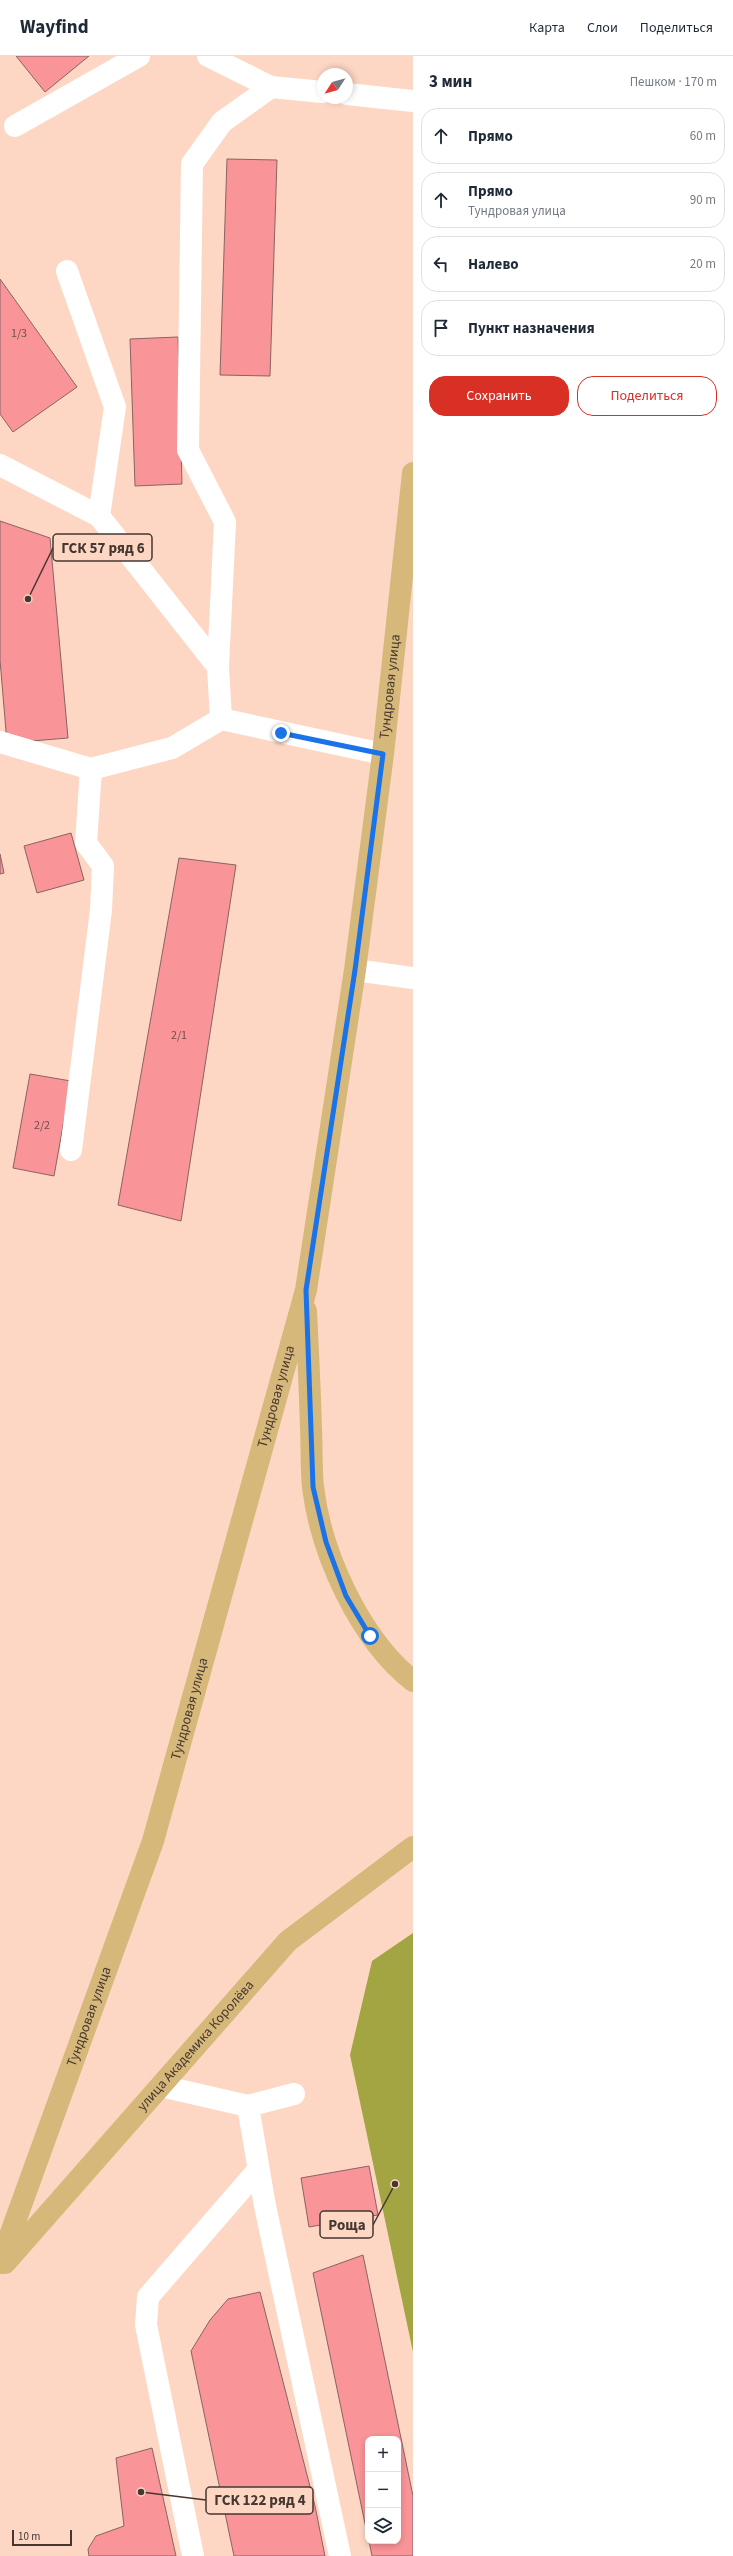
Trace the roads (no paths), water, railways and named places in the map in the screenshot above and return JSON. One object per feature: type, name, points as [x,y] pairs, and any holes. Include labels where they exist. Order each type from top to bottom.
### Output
[{"type":"main road","name":"Тундровая улица","points":[[0,2263],[153,1841],[306,1290],[355,970],[383,754],[413,473]]},
{"type":"main road","points":[[306,1290],[313,1487],[326,1542],[346,1596],[370,1636],[395,1667],[413,1681]]},
{"type":"main road","name":"улица Академика Королёва","points":[[0,2269],[288,1941],[413,1847]]},
{"type":"lane","points":[[15,126],[139,56]]},
{"type":"lane","points":[[208,56],[271,87],[317,91]]},
{"type":"lane","points":[[221,719],[218,667],[225,522],[188,450],[192,164],[222,122],[271,87]]},
{"type":"lane","points":[[353,95],[413,101]]},
{"type":"lane","points":[[67,271],[115,407],[99,516]]},
{"type":"lane","points":[[0,465],[99,516],[218,667]]},
{"type":"lane","points":[[0,742],[91,769],[172,748],[221,719],[383,754]]},
{"type":"lane","points":[[71,1150],[101,910],[103,866],[86,843],[91,769]]},
{"type":"lane","points":[[355,970],[413,978]]},
{"type":"lane","points":[[161,2086],[248,2106],[294,2094]]},
{"type":"lane","points":[[248,2106],[258,2170],[309,2420],[340,2556]]},
{"type":"lane","points":[[193,2556],[146,2325],[148,2297],[258,2170]]},
{"type":"place","name":"ГСК 57 ряд 6","points":[[28,599]]},
{"type":"place","name":"Роща","points":[[395,2184]]},
{"type":"place","name":"ГСК 122 ряд 4","points":[[141,2492]]}]
